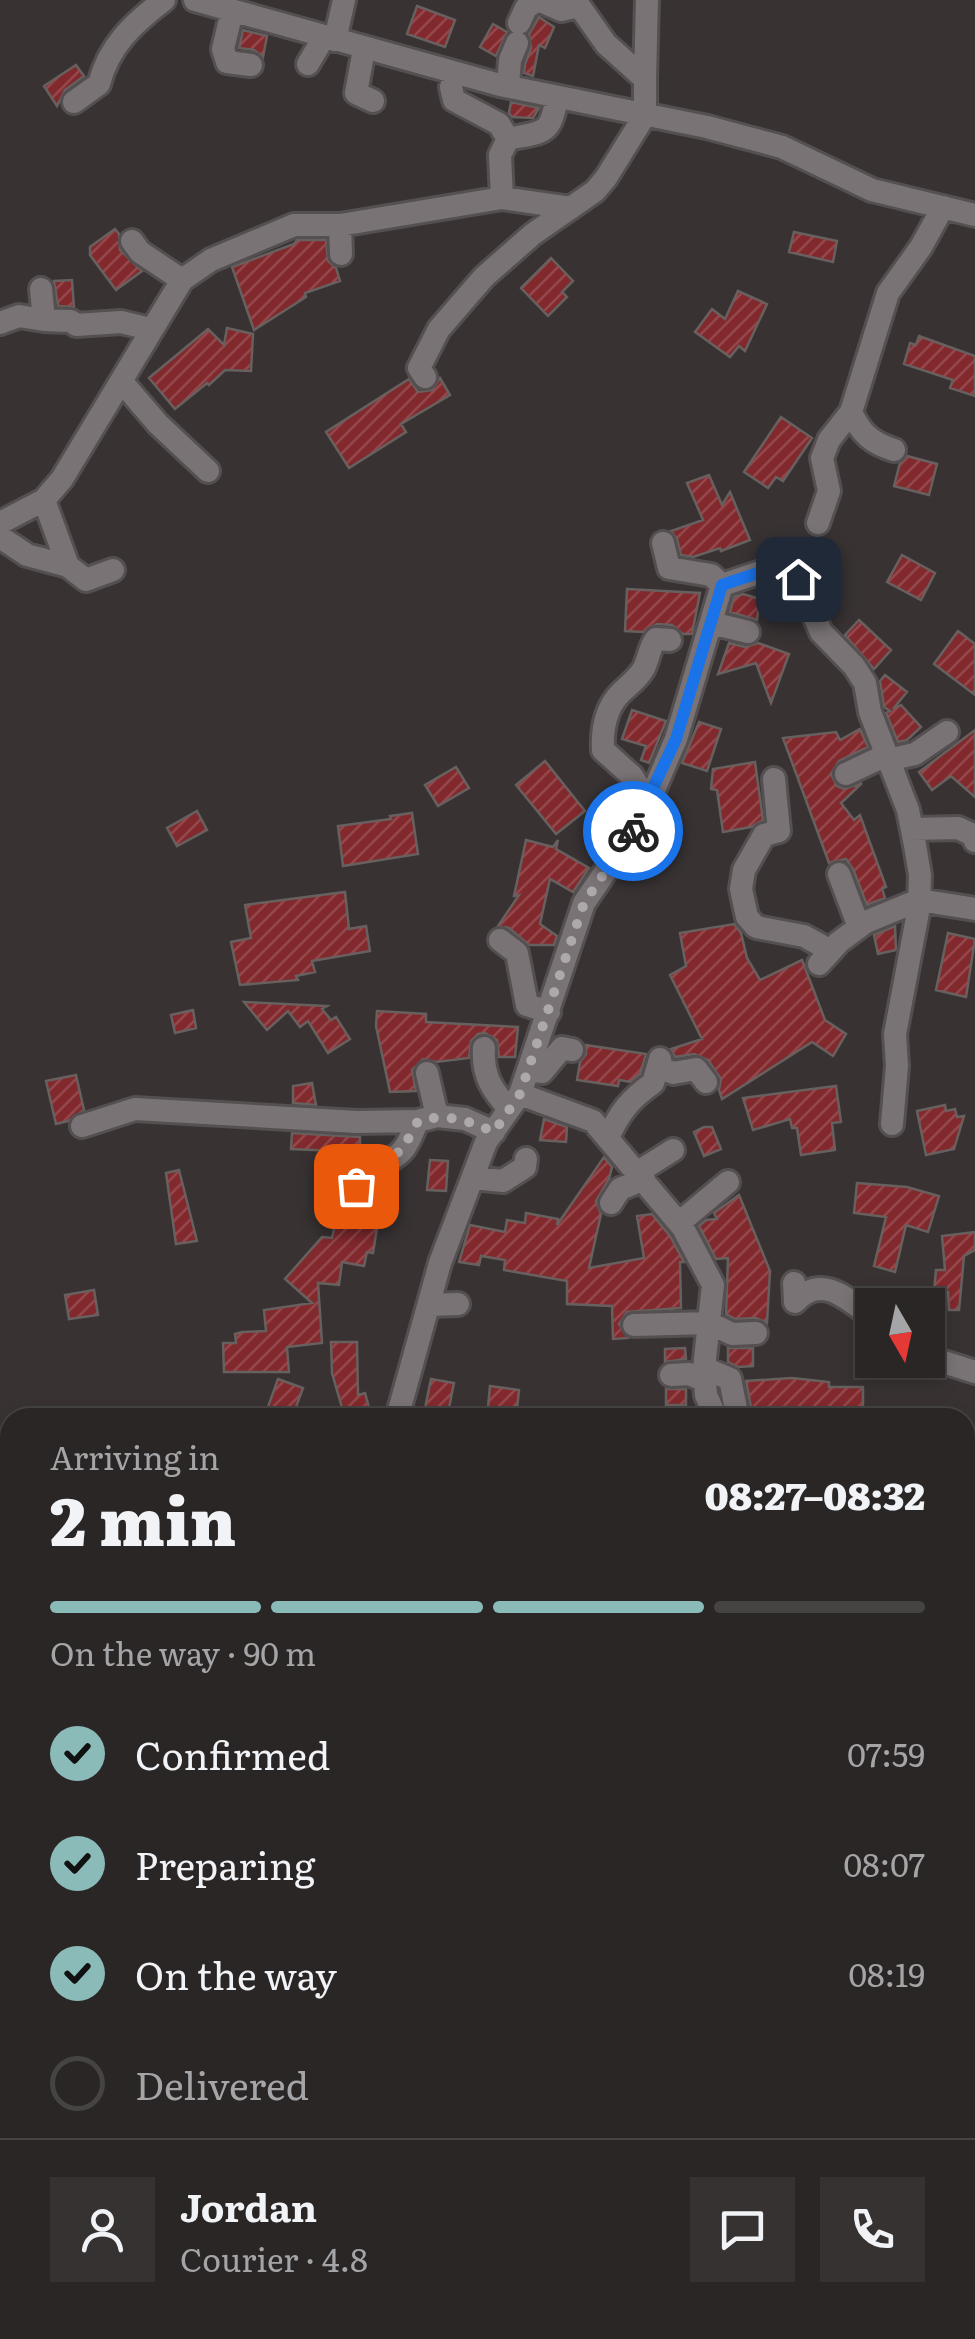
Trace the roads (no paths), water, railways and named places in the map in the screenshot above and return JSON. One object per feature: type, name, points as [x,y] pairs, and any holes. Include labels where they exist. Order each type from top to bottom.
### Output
[{"type":"street","points":[[74,102],[99,84],[103,67],[128,27],[164,0]]},
{"type":"street","points":[[195,0],[364,49],[417,53],[455,73],[782,147],[872,190],[975,215]]},
{"type":"street","points":[[308,64],[329,39],[344,0]]},
{"type":"street","points":[[508,86],[510,60],[526,8],[537,0],[561,10],[577,3],[606,44],[645,79]]},
{"type":"street","points":[[424,377],[419,368],[422,358],[439,329],[484,278],[533,234],[595,191],[645,115],[650,2]]},
{"type":"street","points":[[232,11],[223,48],[227,62],[251,64]]},
{"type":"street","points":[[364,49],[356,93],[373,101]]},
{"type":"street","points":[[455,73],[451,87],[454,100],[499,124],[508,139]]},
{"type":"street","points":[[508,139],[545,132],[552,125],[557,97]]},
{"type":"street","points":[[502,198],[500,154],[508,139]]},
{"type":"street","points":[[0,523],[44,500],[62,479],[182,280],[211,260],[294,226],[340,226],[502,198],[571,208]]},
{"type":"street","points":[[818,523],[829,490],[822,458],[829,440],[852,412],[888,293],[943,207]]},
{"type":"street","points":[[340,226],[342,254]]},
{"type":"street","points":[[132,241],[140,252],[182,280]]},
{"type":"street","points":[[41,290],[44,320]]},
{"type":"street","points":[[0,323],[19,316],[76,324],[121,322],[150,329]]},
{"type":"street","points":[[122,382],[168,435],[208,471]]},
{"type":"street","points":[[852,412],[858,428],[875,444],[894,450]]},
{"type":"street","points":[[44,500],[68,566]]},
{"type":"street","points":[[0,537],[27,556],[68,566],[86,580],[113,570]]},
{"type":"street","points":[[663,543],[669,568],[711,575],[722,585]]},
{"type":"street","points":[[722,585],[761,572],[789,569],[798,579],[821,632],[854,666],[865,684],[870,712],[908,810],[920,875],[919,900],[894,1034],[892,1124]]},
{"type":"street","points":[[400,1408],[440,1263],[473,1178],[529,1070],[584,903],[642,818],[676,739],[722,585]]},
{"type":"street","points":[[712,623],[748,632]]},
{"type":"street","points":[[648,802],[632,776],[603,750],[602,732],[617,696],[635,682],[656,639],[670,640]]},
{"type":"street","points":[[846,774],[886,758],[915,754],[947,732]]},
{"type":"street","points":[[774,779],[779,831],[764,835],[744,870],[741,890],[748,917],[756,926],[804,936],[825,958],[859,927],[919,900],[975,910]]},
{"type":"street","points":[[912,829],[958,828],[973,835],[975,841]]},
{"type":"street","points":[[839,874],[859,927]]},
{"type":"street","points":[[500,940],[516,953],[527,1005],[549,1012]]},
{"type":"street","points":[[484,1048],[483,1064],[490,1088],[515,1102],[592,1121],[679,1223],[713,1285],[705,1375]]},
{"type":"street","points":[[529,1070],[542,1072],[562,1048],[572,1050]]},
{"type":"street","points":[[608,1138],[620,1111],[653,1083],[660,1063],[674,1074],[696,1069],[706,1082]]},
{"type":"street","points":[[352,1202],[356,1186],[377,1165],[402,1150],[428,1118],[426,1073]]},
{"type":"street","points":[[82,1126],[135,1109],[181,1109],[261,1118],[465,1120],[494,1132]]},
{"type":"street","points":[[610,1203],[620,1190],[673,1150]]},
{"type":"street","points":[[473,1178],[504,1181],[525,1168],[526,1160]]},
{"type":"street","points":[[679,1223],[728,1182]]},
{"type":"street","points":[[794,1283],[795,1302],[804,1292],[821,1286],[855,1305]]},
{"type":"street","points":[[430,1304],[458,1304]]},
{"type":"street","points":[[634,1324],[710,1323],[732,1334],[756,1334]]},
{"type":"street","points":[[945,1362],[975,1372]]},
{"type":"street","points":[[670,1374],[730,1378],[727,1408]]}]
